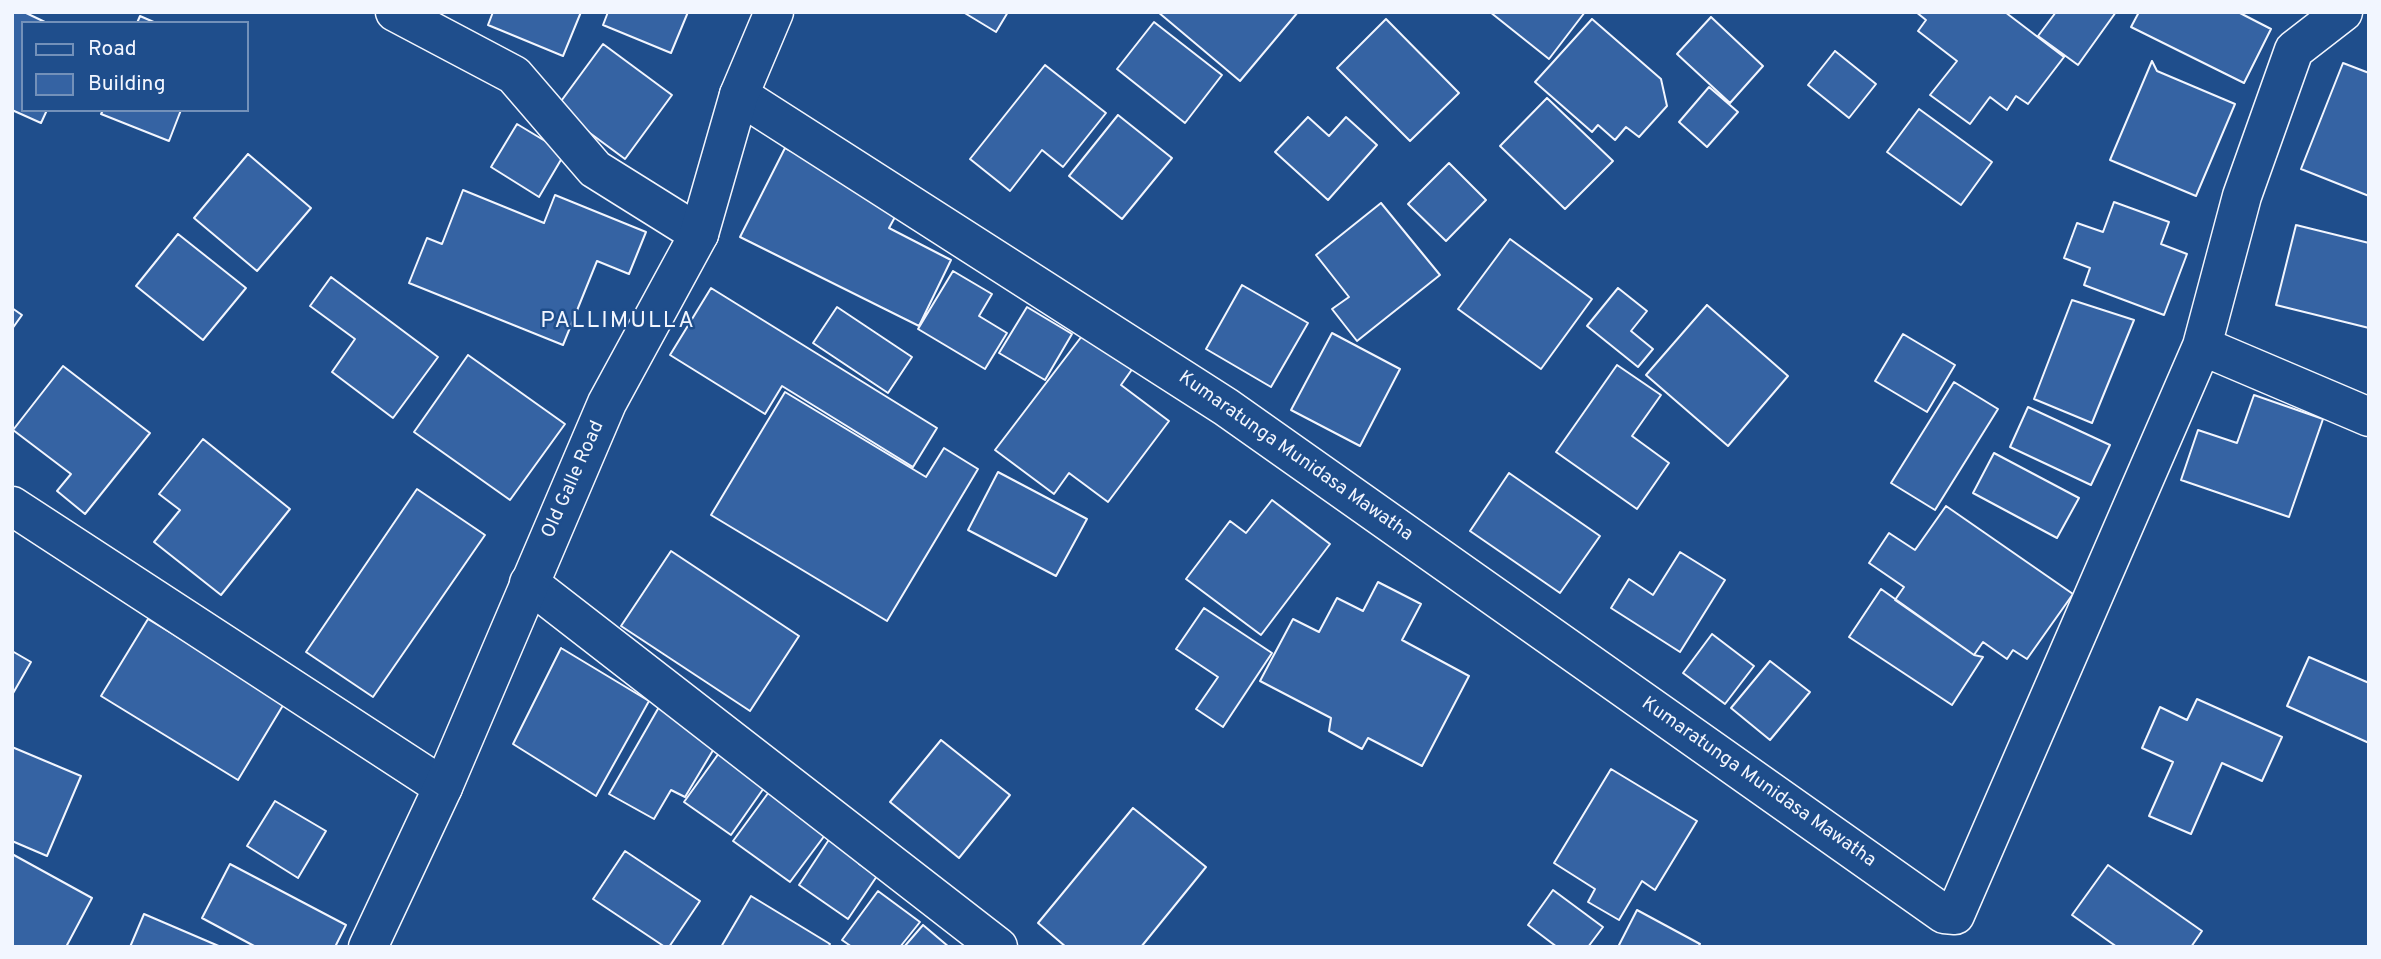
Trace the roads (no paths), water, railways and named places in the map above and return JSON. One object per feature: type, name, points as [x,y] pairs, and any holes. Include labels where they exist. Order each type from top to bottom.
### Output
[{"type":"main road","points":[[395,12],[514,75],[595,169],[699,234]]},
{"type":"main road","name":"Old Galle Road","points":[[368,947],[443,787],[607,403],[699,234],[739,95],[774,12]]},
{"type":"main road","name":"Kumaratunga Munidasa Mawatha","points":[[739,95],[1226,407],[1944,914],[1955,915],[2202,346],[2242,196],[2294,50],[2343,12]]},
{"type":"main road","points":[[2202,346],[2369,417]]},
{"type":"main road","points":[[12,506],[443,787]]},
{"type":"main road","points":[[529,583],[998,947]]},
{"type":"district","name":"PALLIMULLA","points":[[618,322]]}]
